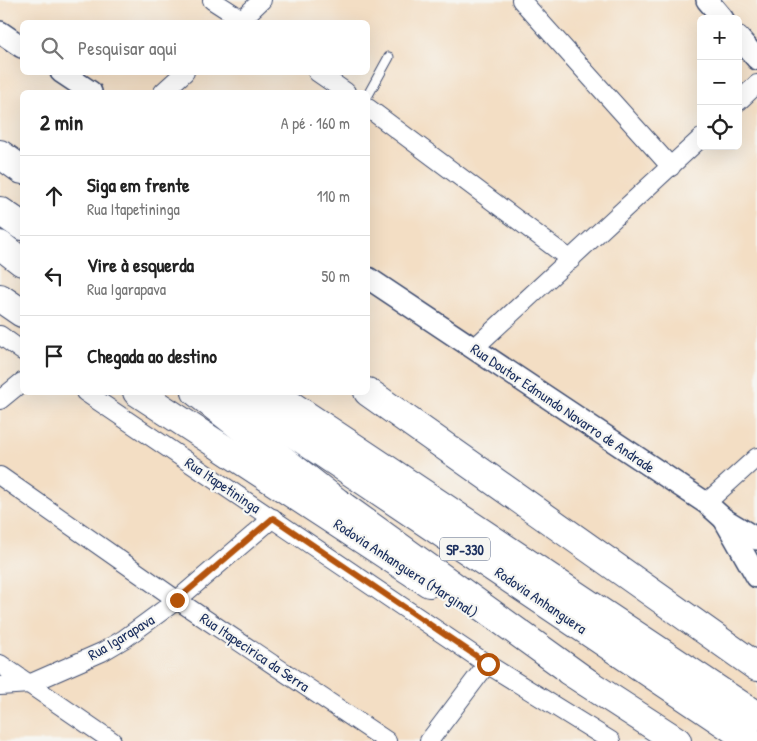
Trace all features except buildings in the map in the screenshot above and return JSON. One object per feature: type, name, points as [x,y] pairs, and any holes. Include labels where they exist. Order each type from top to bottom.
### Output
[{"type":"highway","points":[[0,154],[20,169]]},
{"type":"highway","points":[[0,211],[20,225]]},
{"type":"highway","points":[[0,237],[20,251]]},
{"type":"highway","points":[[0,245],[20,260]]},
{"type":"highway","points":[[0,298],[20,312]]},
{"type":"highway","points":[[370,393],[757,668]]},
{"type":"highway","name":"Rodovia Anhanguera (Marginal)","points":[[142,395],[358,537],[677,741]]},
{"type":"highway","points":[[200,395],[338,502],[588,683]]},
{"type":"highway","name":"Rodovia Anhanguera","points":[[237,395],[705,696],[757,716]]},
{"type":"highway","name":"Rodovia Anhanguera","points":[[276,395],[705,696],[751,741]]},
{"type":"street","points":[[212,0],[239,20]]},
{"type":"street","points":[[244,20],[262,0]]},
{"type":"street","points":[[521,0],[671,167]]},
{"type":"street","points":[[707,0],[720,15]]},
{"type":"street","points":[[0,32],[20,46]]},
{"type":"street","points":[[742,42],[757,59]]},
{"type":"street","points":[[66,75],[88,90]]},
{"type":"street","points":[[166,90],[182,75]]},
{"type":"street","points":[[321,75],[343,90]]},
{"type":"street","points":[[742,98],[757,84]]},
{"type":"street","points":[[370,109],[571,260]]},
{"type":"street","points":[[473,349],[697,142]]},
{"type":"street","name":"Rua Doutor Edmundo Navarro de Andrade","points":[[370,279],[706,503],[724,519],[757,539]]},
{"type":"street","points":[[0,336],[20,350]]},
{"type":"street","points":[[0,400],[20,384]]},
{"type":"street","name":"Rua Itapetininga","points":[[89,395],[488,664],[611,741]]},
{"type":"street","points":[[706,503],[757,457]]},
{"type":"street","name":"Rua Itapecirica da Serra","points":[[0,476],[177,600],[387,741]]},
{"type":"street","name":"Rua Igarapava","points":[[0,686],[29,684],[102,652],[149,622],[273,518]]},
{"type":"street","points":[[724,519],[757,577]]},
{"type":"street","points":[[0,664],[112,741]]},
{"type":"street","points":[[429,741],[488,664]]},
{"type":"lane","points":[[370,92],[390,57]]},
{"type":"route","points":[[177,600],[273,518],[488,664]]}]
